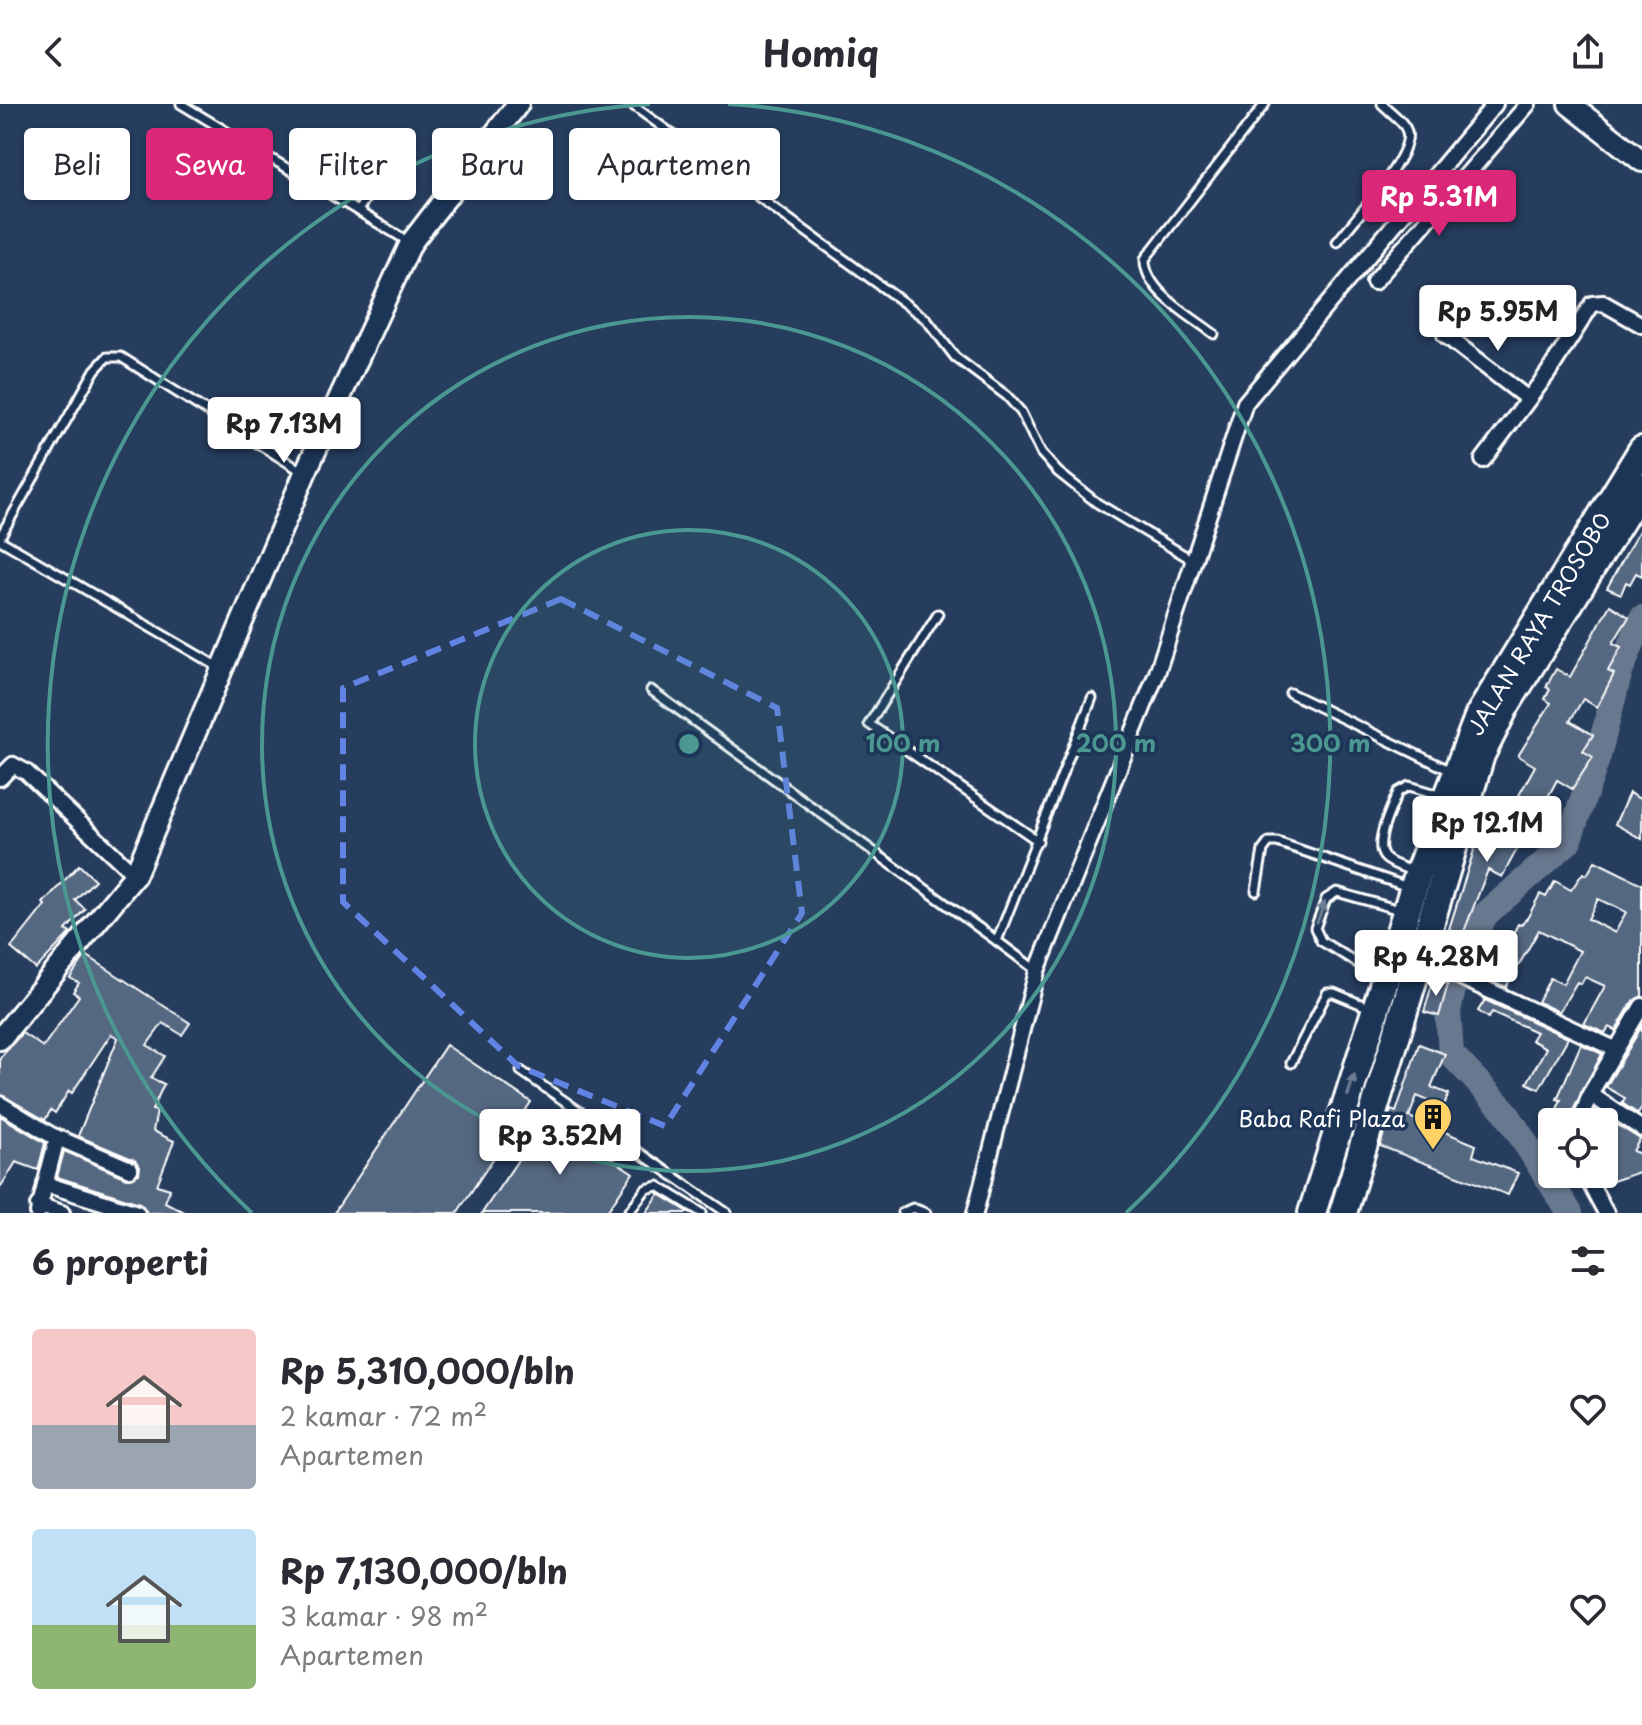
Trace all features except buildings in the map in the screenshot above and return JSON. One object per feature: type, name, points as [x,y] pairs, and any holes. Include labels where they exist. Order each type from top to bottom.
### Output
[{"type":"highway","name":"JALAN RAYA TROSOBO","points":[[1312,1213],[1413,892],[1450,784],[1479,715],[1642,450]]},
{"type":"highway","name":"JALAN RAYA TROSOBO","points":[[1343,1213],[1356,1166],[1427,962],[1469,787],[1491,731],[1642,487]]},
{"type":"highway","points":[[1328,1158],[1346,1171],[1356,1166]]},
{"type":"street","points":[[0,1039],[135,875],[305,473],[411,243],[518,104]]},
{"type":"street","points":[[1374,282],[1393,245],[1495,104]]},
{"type":"street","points":[[975,1213],[1037,971],[1157,673],[1234,428],[1245,403],[1265,374],[1528,104]]},
{"type":"street","points":[[1569,104],[1642,161]]},
{"type":"street","points":[[1483,460],[1592,304],[1603,303],[1642,325]]},
{"type":"street","points":[[1445,335],[1528,399]]},
{"type":"street","points":[[0,778],[13,765],[26,772],[135,875]]},
{"type":"street","points":[[1427,962],[1615,1049]]},
{"type":"street","points":[[1585,1108],[1615,1049],[1642,1006]]},
{"type":"street","points":[[1627,1031],[1642,1039]]},
{"type":"street","points":[[1590,1094],[1640,1124]]},
{"type":"street","points":[[0,1104],[57,1138],[130,1169]]},
{"type":"street","points":[[57,1138],[38,1209],[62,1213]]},
{"type":"street","points":[[45,1184],[137,1213]]},
{"type":"street","points":[[1593,1188],[1606,1213]]},
{"type":"lane","points":[[181,104],[411,243]]},
{"type":"lane","points":[[631,104],[926,319],[955,357],[1007,396],[1021,412],[1041,453],[1058,472],[1097,503],[1194,561]]},
{"type":"lane","points":[[1214,334],[1154,285],[1144,271],[1145,259],[1265,104]]},
{"type":"lane","points":[[1337,242],[1396,166],[1408,137],[1407,128],[1382,104]]},
{"type":"lane","points":[[358,211],[365,200]]},
{"type":"lane","points":[[220,668],[0,539],[95,370],[107,357],[121,357],[305,473]]},
{"type":"lane","points":[[938,614],[869,724],[1038,841]]},
{"type":"lane","points":[[651,690],[1037,971]]},
{"type":"lane","points":[[1290,693],[1450,784]]},
{"type":"lane","points":[[997,941],[1092,698]]},
{"type":"lane","points":[[1413,892],[1386,859],[1381,851],[1381,841],[1398,792],[1409,786],[1450,784]]},
{"type":"lane","points":[[1256,891],[1263,850],[1269,842],[1413,892]]},
{"type":"lane","points":[[1385,980],[1321,941],[1315,928],[1326,899],[1337,892],[1413,892]]},
{"type":"lane","points":[[1291,1063],[1327,993],[1375,1010]]},
{"type":"lane","points":[[521,1071],[727,1213]]},
{"type":"lane","points":[[628,1213],[646,1189],[658,1186],[702,1213]]},
{"type":"lane","points":[[902,1213],[913,1208],[926,1213]]},
{"type":"highlighted area","points":[[561,599],[777,708],[802,913],[665,1126],[518,1066],[343,902],[343,688]]},
{"type":"waterway","points":[[1570,1213],[1505,1111],[1451,1054],[1448,1011],[1460,959],[1486,914],[1568,842],[1598,756],[1619,675],[1642,618]]},
{"type":"place","name":"Baba Rafi Plaza","points":[[1433,1151]]}]
